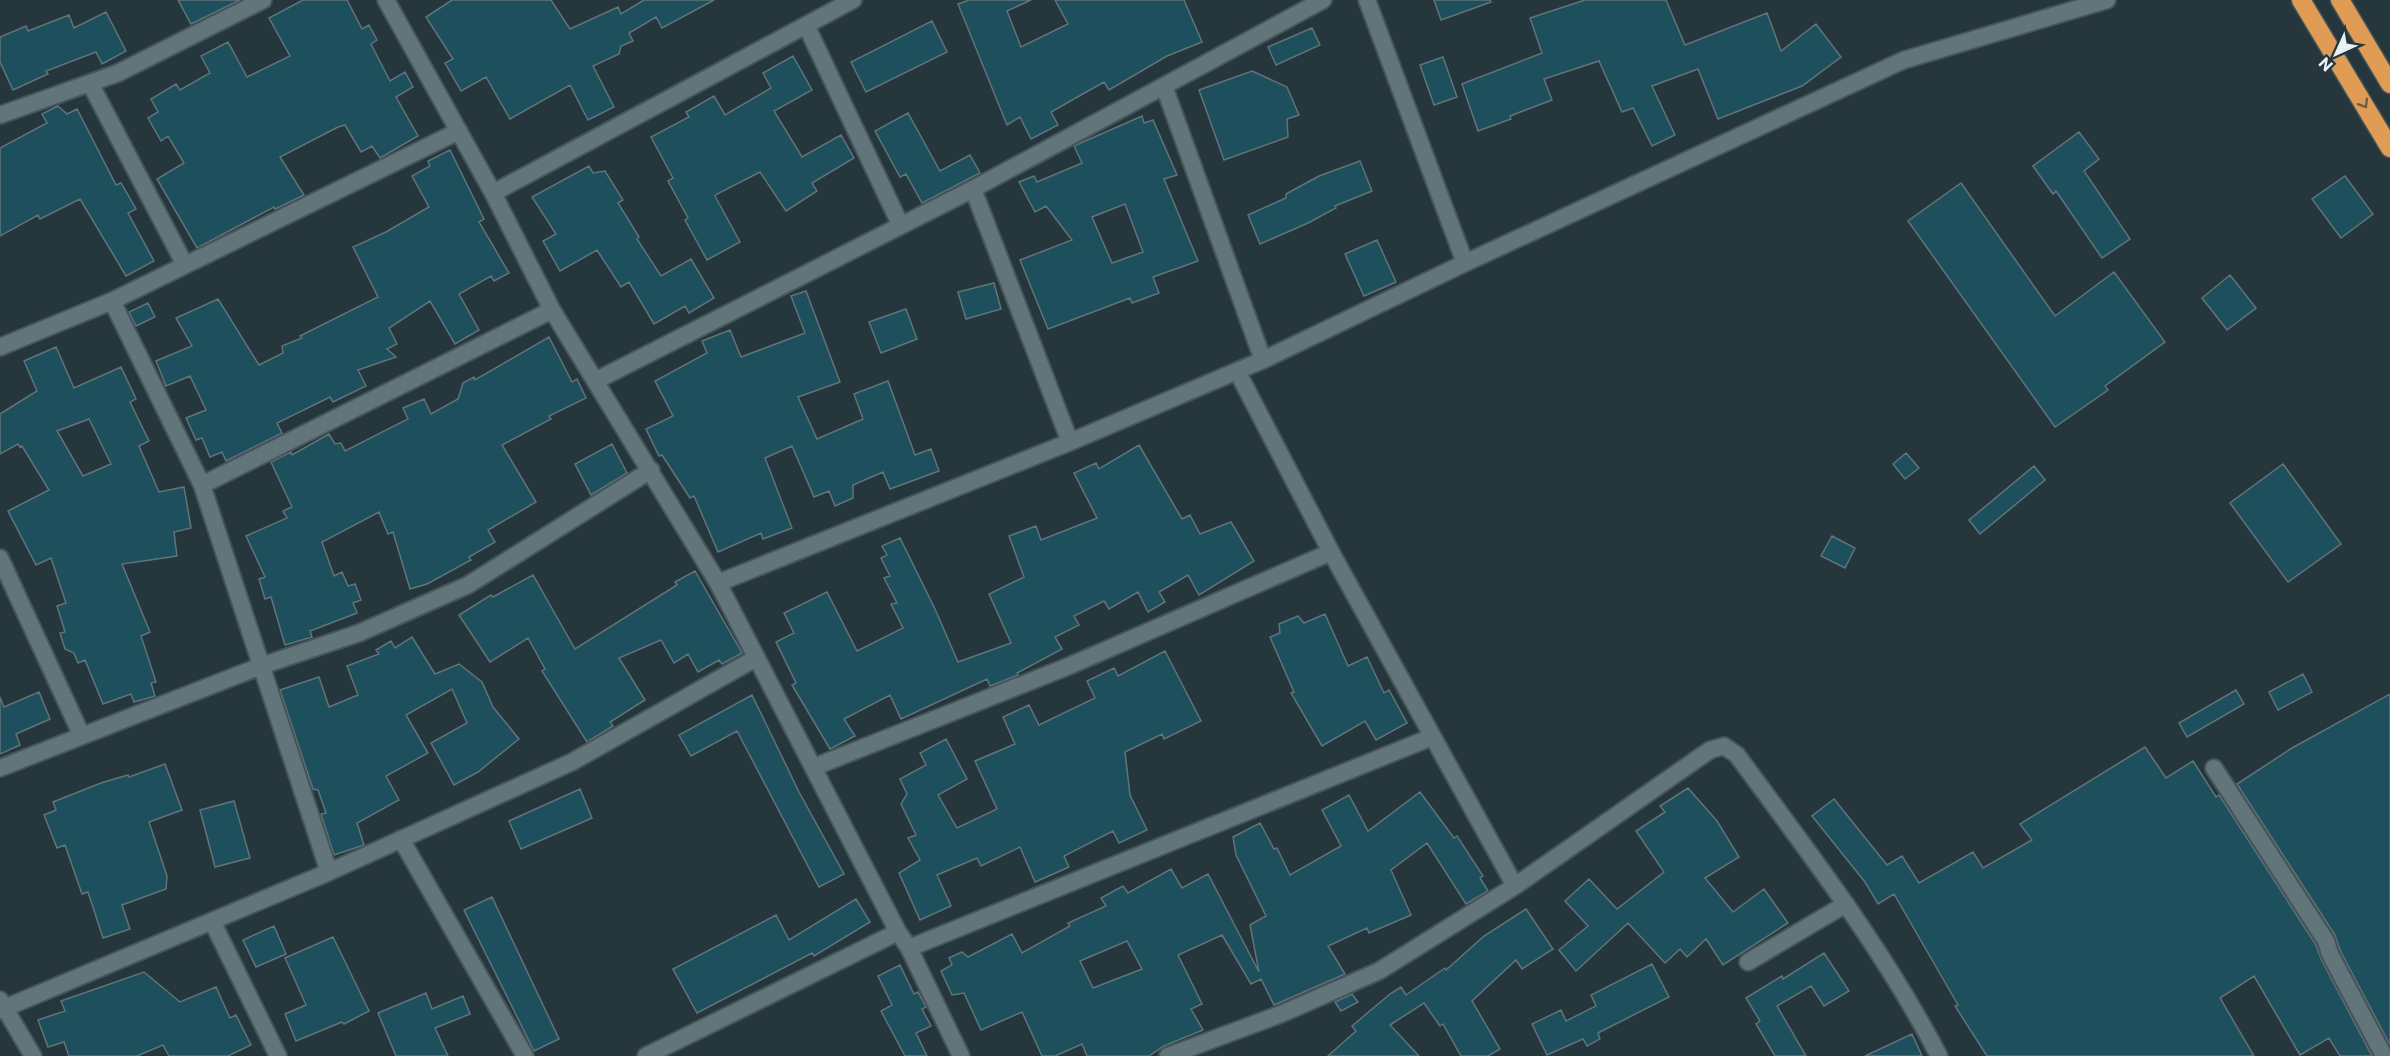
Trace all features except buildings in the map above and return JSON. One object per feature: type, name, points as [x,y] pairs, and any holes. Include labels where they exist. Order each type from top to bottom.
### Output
[{"type":"highway","points":[[2301,0],[2390,148]]},
{"type":"highway","points":[[2340,0],[2390,84]]},
{"type":"street","points":[[0,115],[118,74],[263,0]]},
{"type":"street","points":[[493,193],[853,0]]},
{"type":"street","points":[[597,380],[900,224],[973,189],[1323,0]]},
{"type":"street","points":[[1367,0],[1465,263]]},
{"type":"street","points":[[718,583],[1070,442],[1263,360],[1465,263],[1905,60],[2107,0]]},
{"type":"street","points":[[392,2],[552,310],[597,380],[718,583],[898,932],[909,948],[961,1056]]},
{"type":"street","points":[[806,26],[900,224]]},
{"type":"street","points":[[90,83],[185,265]]},
{"type":"street","points":[[1164,86],[1263,360]]},
{"type":"street","points":[[0,347],[112,301],[459,131]]},
{"type":"street","points":[[973,189],[1070,442]]},
{"type":"street","points":[[112,301],[202,485],[329,872]]},
{"type":"street","points":[[202,485],[552,310]]},
{"type":"street","points":[[1237,371],[1331,552],[1515,886]]},
{"type":"street","points":[[0,768],[81,734],[261,666],[359,633],[468,585],[651,470]]},
{"type":"street","points":[[814,767],[1069,666],[1331,552]]},
{"type":"street","points":[[0,558],[81,734]]},
{"type":"street","points":[[33,1056],[1,1006],[329,872],[572,762],[756,658]]},
{"type":"street","points":[[909,948],[1432,736]]},
{"type":"street","points":[[1168,1056],[1281,1014],[1379,971],[1515,886],[1710,750],[1724,746],[1737,756],[1846,904],[1916,1011],[1939,1056]]},
{"type":"street","points":[[2214,768],[2326,941],[2330,954],[2384,1056]]},
{"type":"street","points":[[401,839],[525,1056]]},
{"type":"street","points":[[1748,962],[1846,904]]},
{"type":"street","points":[[212,921],[278,1056]]},
{"type":"street","points":[[646,1056],[898,932]]}]
